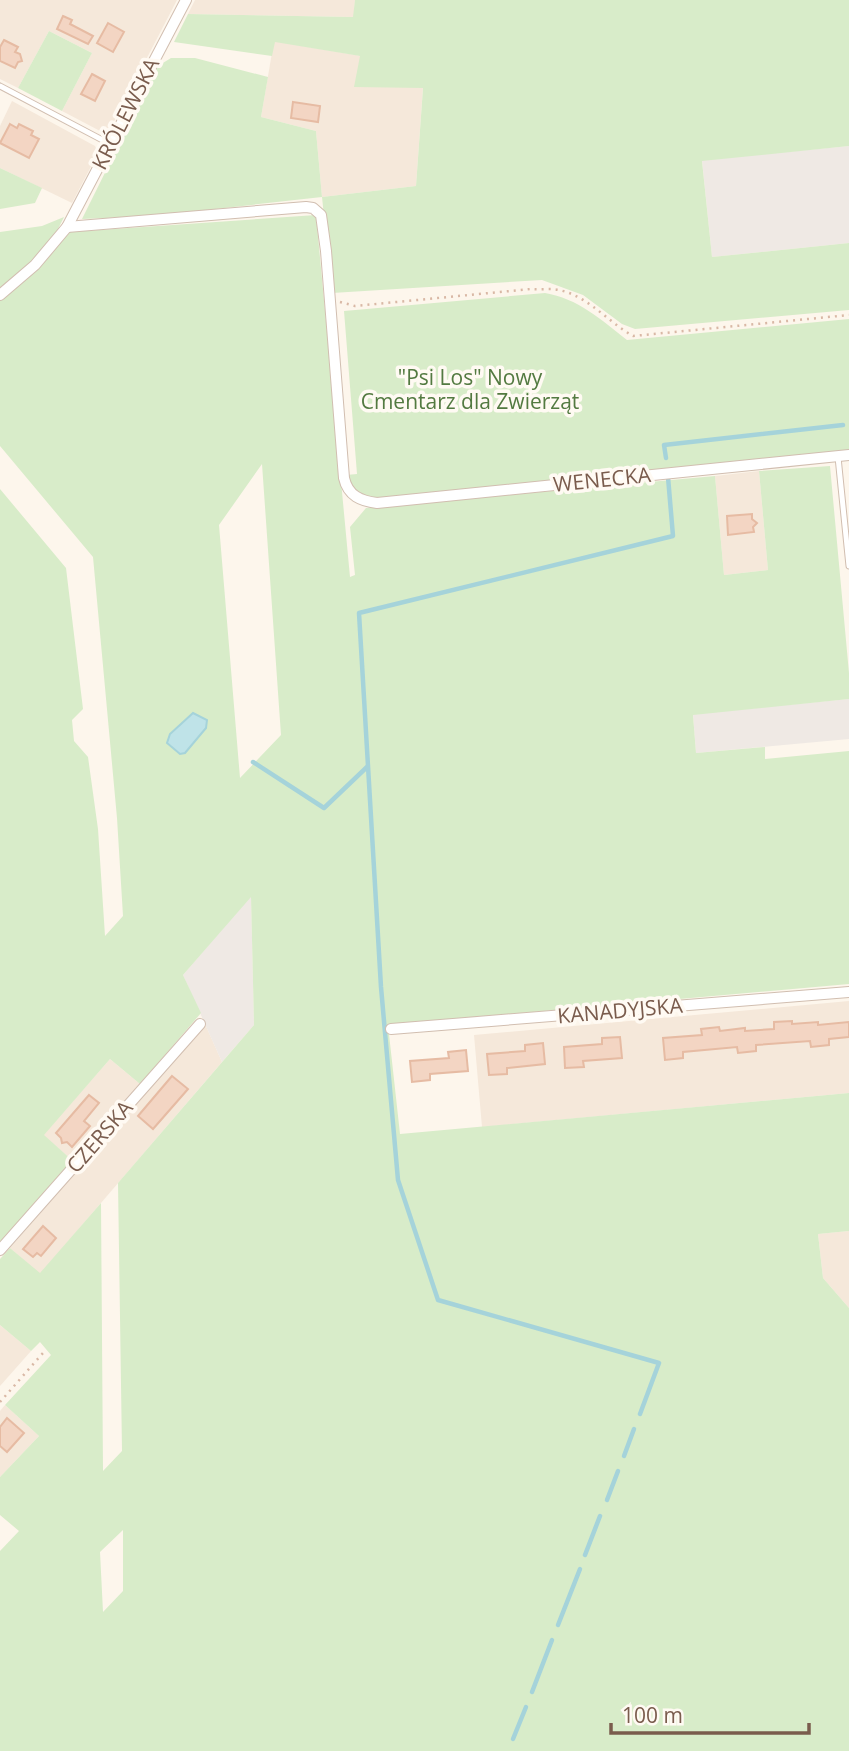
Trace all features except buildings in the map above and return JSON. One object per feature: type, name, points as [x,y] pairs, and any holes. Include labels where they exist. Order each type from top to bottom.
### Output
[{"type":"street","name":"KRÓLEWSKA","points":[[0,295],[35,265],[67,228],[186,0]]},
{"type":"street","points":[[67,228],[313,208],[321,215],[324,229],[330,302]]},
{"type":"street","name":"WENECKA","points":[[330,302],[344,478],[348,490],[357,498],[366,501],[377,503],[844,456]]},
{"type":"street","name":"KANADYJSKA","points":[[391,1029],[849,992]]},
{"type":"street","name":"CZERSKA","points":[[0,1250],[200,1024]]},
{"type":"lane","points":[[0,86],[110,144]]},
{"type":"lane","points":[[844,456],[849,566]]},
{"type":"path","points":[[330,302],[344,302],[355,306],[531,289],[559,290],[601,312],[614,326],[633,335],[849,315]]},
{"type":"path","points":[[0,1402],[43,1353]]},
{"type":"shaded area","points":[[0,0],[177,0],[110,129],[102,132],[62,111],[92,53],[49,31],[18,88],[0,79]]},
{"type":"shaded area","points":[[195,0],[355,0],[354,17],[188,14]]},
{"type":"shaded area","points":[[274,41],[361,56],[355,87],[423,87],[416,186],[322,197],[316,131],[261,117]]},
{"type":"shaded area","points":[[12,101],[95,146],[98,153],[72,203],[0,168],[0,126]]},
{"type":"shaded area","points":[[849,146],[849,243],[712,257],[702,160]]},
{"type":"shaded area","points":[[759,471],[768,570],[724,575],[715,476]]},
{"type":"shaded area","points":[[849,699],[849,739],[696,753],[693,714]]},
{"type":"shaded area","points":[[251,896],[254,1025],[222,1062],[183,975]]},
{"type":"shaded area","points":[[849,1001],[849,1093],[482,1127],[474,1035]]},
{"type":"shaded area","points":[[205,1024],[222,1062],[40,1274],[10,1248]]},
{"type":"shaded area","points":[[110,1059],[140,1084],[73,1161],[43,1135]]},
{"type":"shaded area","points":[[849,1231],[849,1308],[823,1278],[818,1234]]},
{"type":"shaded area","points":[[0,1325],[31,1351],[0,1386]]},
{"type":"shaded area","points":[[5,1405],[39,1436],[0,1477],[0,1411]]},
{"type":"green space","points":[[355,0],[849,0],[849,146],[702,161],[712,257],[849,243],[849,310],[635,329],[622,324],[583,295],[542,280],[332,293],[322,197],[416,186],[423,88],[354,87],[360,56],[275,42],[272,56],[174,42],[188,14],[353,17]]},
{"type":"green space","points":[[49,31],[92,53],[62,111],[18,88]]},
{"type":"green space","points":[[171,58],[195,58],[268,77],[261,117],[316,131],[322,197],[152,216],[82,219],[158,66]]},
{"type":"green space","points":[[0,168],[42,188],[35,203],[0,209]]},
{"type":"green space","points":[[316,215],[350,577],[355,575],[350,527],[366,508],[715,476],[724,575],[768,570],[759,471],[830,466],[849,673],[849,699],[693,715],[696,753],[765,747],[765,759],[849,751],[849,984],[388,1025],[400,1134],[849,1093],[849,1231],[818,1234],[823,1278],[849,1308],[849,1751],[0,1751],[0,1551],[19,1531],[0,1515],[0,1477],[39,1436],[5,1405],[51,1355],[40,1342],[31,1351],[0,1325],[0,1259],[10,1248],[40,1273],[101,1203],[103,1471],[122,1451],[118,1183],[254,1025],[251,897],[183,975],[201,1013],[140,1084],[110,1059],[44,1135],[73,1161],[0,1245],[0,489],[66,568],[83,709],[72,720],[74,741],[88,757],[98,829],[105,936],[123,916],[117,818],[93,557],[0,446],[0,232],[42,226],[64,217],[56,233]],"holes":[[[262,464],[281,735],[240,778],[219,525]],[[123,1530],[123,1591],[103,1612],[100,1552]]]},
{"type":"green space","name":"\"Psi Los\" Nowy Cmentarz dla Zwierząt","points":[[545,293],[578,305],[627,340],[849,319],[849,452],[371,499],[351,489],[346,475],[357,474],[344,311]]},
{"type":"water","points":[[193,713],[207,720],[206,728],[185,753],[180,754],[167,743],[170,734]]},
{"type":"waterway","points":[[666,458],[664,445],[843,425]]},
{"type":"waterway","points":[[640,1414],[659,1363],[438,1300],[398,1180],[381,987],[359,613],[673,536],[668,477]]},
{"type":"waterway","points":[[253,762],[324,808],[367,767]]},
{"type":"waterway","points":[[624,1456],[634,1429]]},
{"type":"waterway","points":[[607,1500],[618,1471]]},
{"type":"waterway","points":[[585,1555],[600,1516]]},
{"type":"waterway","points":[[558,1625],[580,1569]]},
{"type":"waterway","points":[[532,1692],[552,1640]]},
{"type":"waterway","points":[[513,1739],[526,1707]]}]
